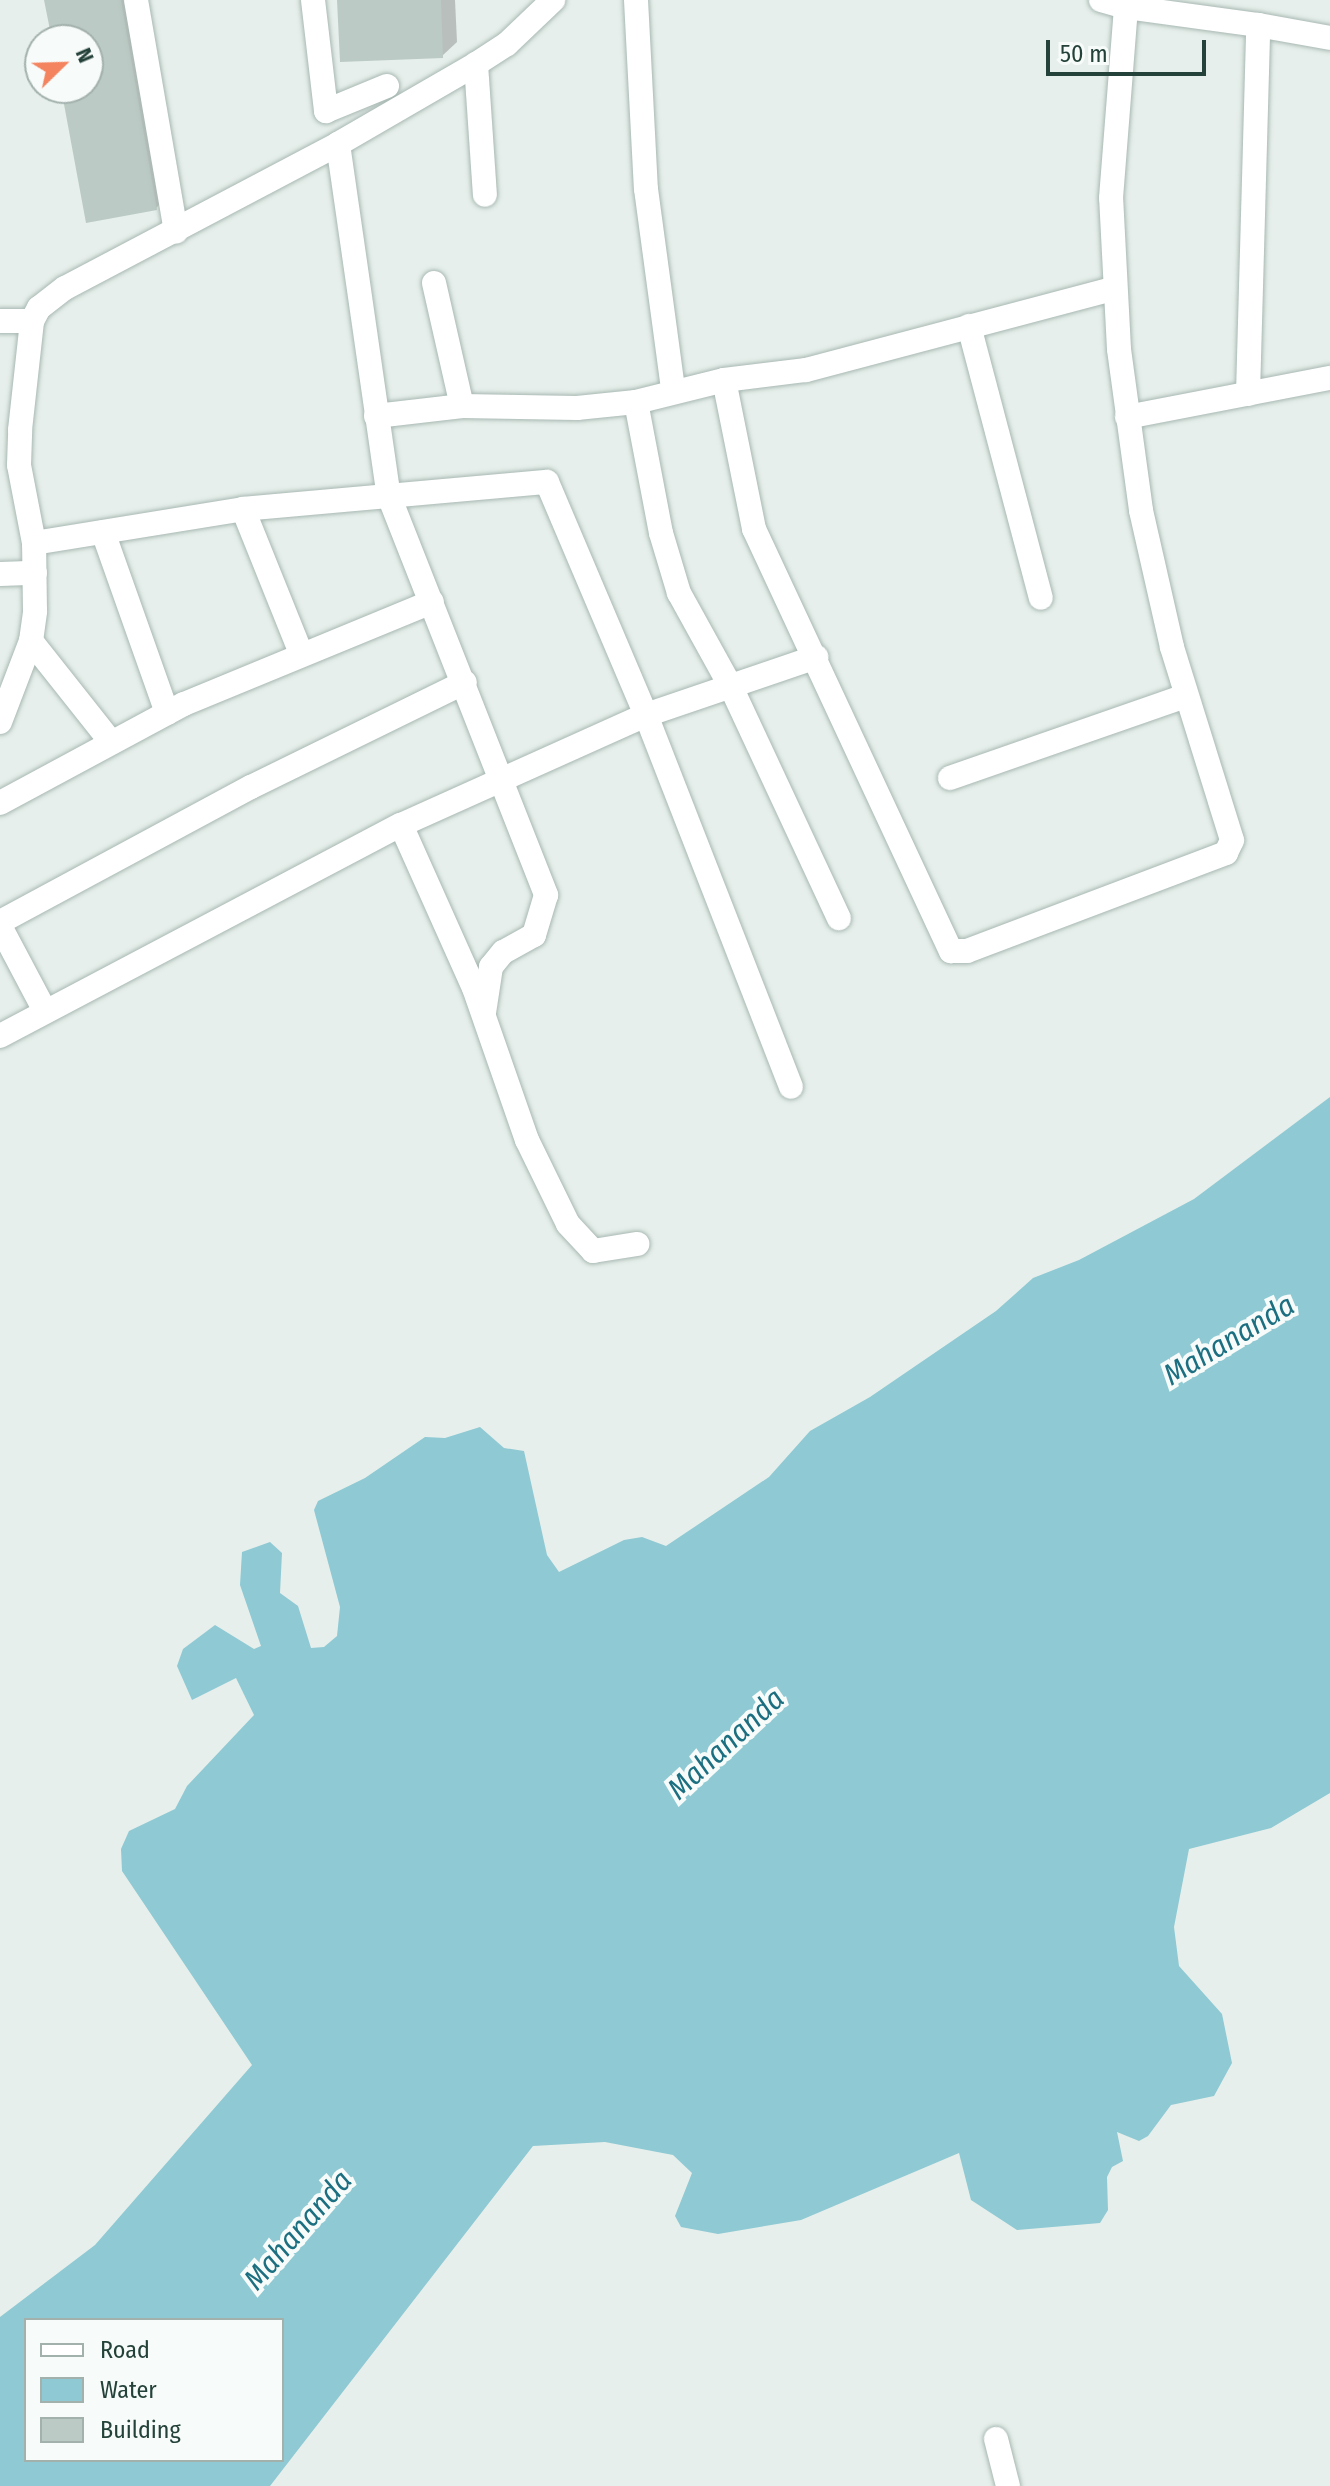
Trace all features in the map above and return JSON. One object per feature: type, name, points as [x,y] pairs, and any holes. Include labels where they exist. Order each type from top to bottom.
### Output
[{"type":"street","points":[[136,0],[176,232]]},
{"type":"street","points":[[313,0],[326,111],[387,86]]},
{"type":"street","points":[[0,722],[31,641],[35,573],[34,543],[10,431],[32,321],[50,297],[338,144],[476,64],[507,44],[553,0]]},
{"type":"street","points":[[636,0],[646,189],[673,390]]},
{"type":"street","points":[[1101,0],[1126,7],[1195,8],[1258,25],[1330,38]]},
{"type":"street","points":[[724,380],[754,529],[816,657],[946,944],[959,953],[1214,859],[1232,847],[1185,696],[1145,531],[1127,417],[1113,289],[1111,198],[1126,7]]},
{"type":"street","points":[[1248,394],[1258,25]]},
{"type":"street","points":[[476,64],[485,195]]},
{"type":"street","points":[[338,144],[389,496],[543,884],[546,908],[534,935],[503,952],[491,967],[484,1013]]},
{"type":"street","points":[[434,283],[462,406]]},
{"type":"street","points":[[376,416],[462,406],[577,408],[636,402],[673,390],[724,380],[806,370],[1113,289]]},
{"type":"street","points":[[0,321],[32,321]]},
{"type":"street","points":[[969,326],[1041,598]]},
{"type":"street","points":[[1127,417],[1330,378]]},
{"type":"street","points":[[636,402],[670,568],[732,689],[839,918]]},
{"type":"street","points":[[34,543],[243,509],[547,482],[646,715],[791,1087]]},
{"type":"street","points":[[243,509],[301,653]]},
{"type":"street","points":[[103,532],[167,713]]},
{"type":"street","points":[[0,574],[35,573]]},
{"type":"street","points":[[0,803],[167,713],[301,653],[432,602]]},
{"type":"street","points":[[31,641],[111,742]]},
{"type":"street","points":[[0,1036],[44,1009],[401,825],[646,715],[732,689],[816,657]]},
{"type":"street","points":[[44,1009],[0,924],[251,787],[465,682]]},
{"type":"street","points":[[950,778],[1185,696]]},
{"type":"street","points":[[401,825],[484,1013],[527,1140],[580,1241],[593,1251],[637,1244]]},
{"type":"street","points":[[996,2439],[1008,2486]]},
{"type":"water","name":"Mahananda","points":[[1330,1097],[1330,1793],[1271,1828],[1189,1849],[1174,1927],[1179,1966],[1222,2014],[1232,2063],[1214,2096],[1171,2105],[1148,2136],[1139,2141],[1117,2132],[1123,2161],[1112,2167],[1107,2177],[1108,2210],[1100,2223],[1017,2230],[971,2200],[959,2153],[801,2220],[718,2234],[681,2227],[675,2216],[692,2173],[673,2155],[605,2142],[533,2146],[270,2486],[0,2486],[0,2317],[95,2245],[252,2065],[122,1871],[121,1849],[129,1831],[175,1809],[187,1786],[254,1715],[236,1678],[192,1700],[177,1666],[183,1649],[215,1625],[254,1649],[261,1646],[240,1585],[242,1552],[270,1542],[282,1553],[280,1593],[298,1606],[311,1648],[324,1647],[337,1636],[340,1607],[314,1510],[318,1501],[365,1478],[425,1437],[445,1438],[480,1427],[504,1448],[524,1451],[547,1555],[559,1572],[624,1540],[642,1537],[666,1546],[769,1477],[810,1431],[870,1397],[996,1311],[1033,1278],[1079,1260],[1194,1199]]},
{"type":"building","points":[[44,0],[121,0],[157,210],[86,223],[64,104],[104,104],[104,24],[49,24]]},
{"type":"building","points":[[337,0],[441,0],[443,58],[340,62]]}]
